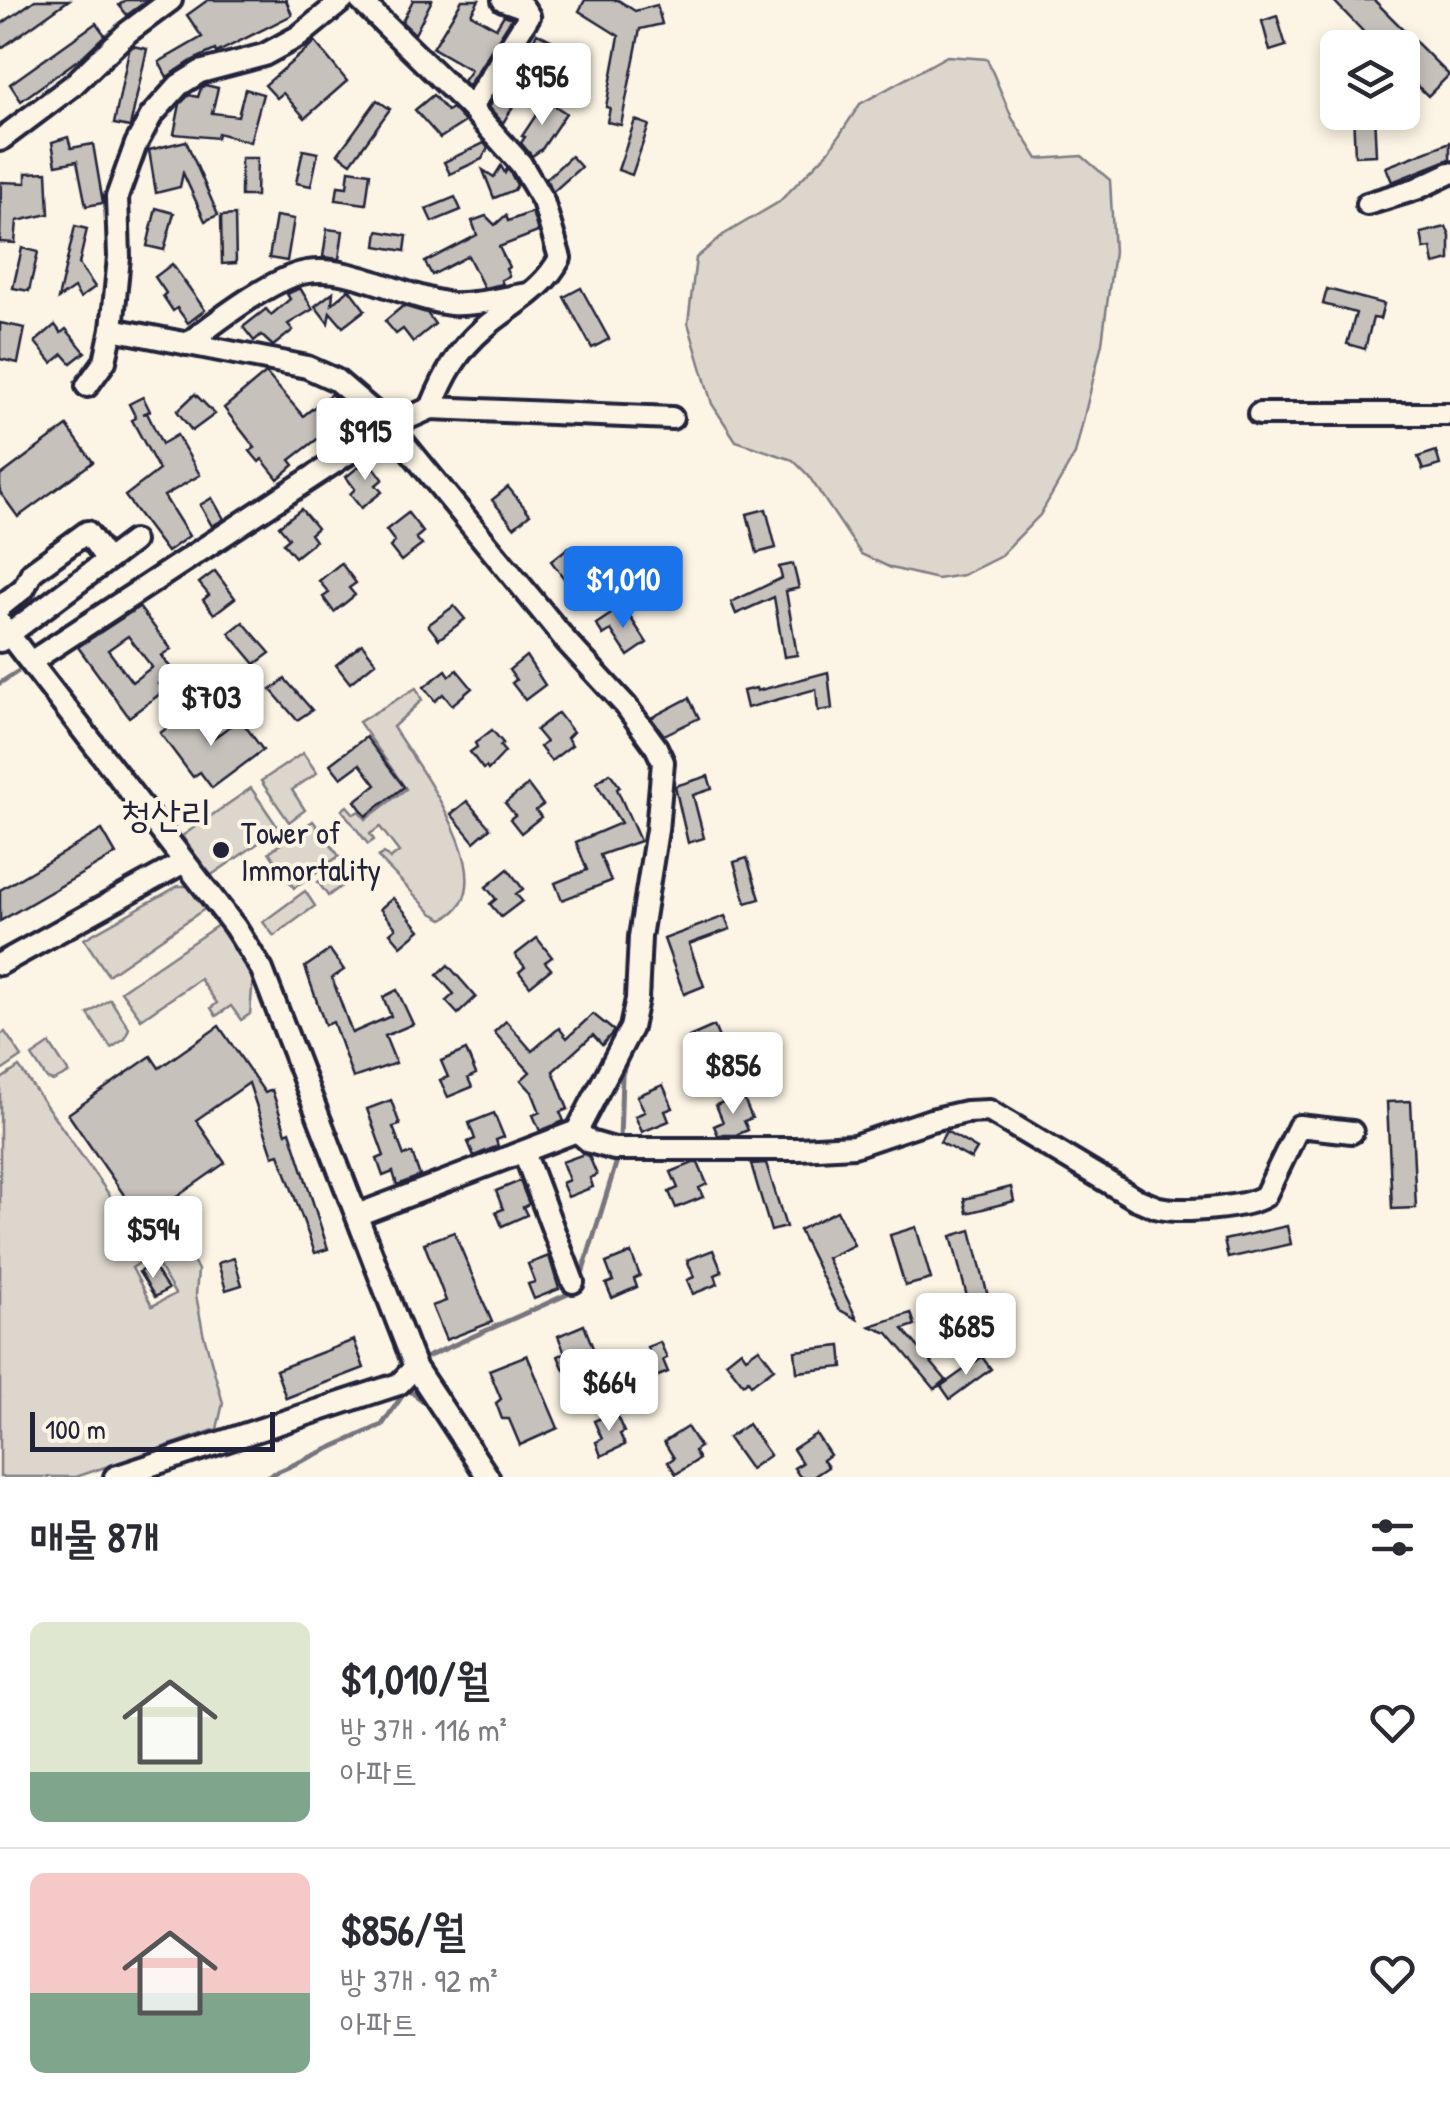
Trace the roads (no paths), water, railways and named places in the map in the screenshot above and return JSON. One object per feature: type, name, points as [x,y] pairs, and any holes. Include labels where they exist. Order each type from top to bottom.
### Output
[{"type":"street","points":[[0,140],[73,85],[128,32],[171,0]]},
{"type":"street","points":[[88,386],[105,361],[112,330],[119,257],[118,197],[136,144],[152,116],[190,78],[264,55],[300,36],[343,0]]},
{"type":"street","points":[[360,0],[471,108],[521,164],[542,201],[560,258],[549,279],[482,330],[449,366],[431,408]]},
{"type":"street","points":[[471,108],[528,16],[523,7],[503,0]]},
{"type":"street","points":[[1367,204],[1416,189],[1450,173]]},
{"type":"street","points":[[187,344],[221,318],[288,278],[308,272],[334,273],[453,304],[531,294]]},
{"type":"street","points":[[112,330],[306,368],[336,380],[390,426],[567,642],[626,706],[656,747],[662,762],[631,1028],[577,1131],[357,1216]]},
{"type":"street","points":[[32,661],[390,426],[431,408],[672,418]]},
{"type":"street","points":[[1259,414],[1450,414]]},
{"type":"street","points":[[0,607],[24,588],[32,572],[87,532],[108,560]]},
{"type":"street","points":[[134,542],[3,633],[32,661],[235,927],[262,970],[414,1368],[488,1477]]},
{"type":"street","points":[[0,964],[184,862]]},
{"type":"street","points":[[577,1131],[590,1142],[614,1149],[798,1150],[854,1146],[930,1120],[989,1111],[1136,1198],[1158,1208],[1185,1210],[1255,1202],[1265,1196],[1300,1126],[1352,1132]]},
{"type":"street","points":[[524,1152],[573,1282]]},
{"type":"street","points":[[115,1477],[399,1384],[414,1368]]},
{"type":"waterway","points":[[0,683],[17,672]]},
{"type":"waterway","points":[[645,1002],[648,973]]},
{"type":"waterway","points":[[620,1141],[622,1075],[630,1050]]},
{"type":"waterway","points":[[427,1357],[577,1290],[619,1154]]},
{"type":"waterway","points":[[266,1477],[382,1425],[409,1386]]},
{"type":"waterway","points":[[407,1389],[429,1405]]},
{"type":"waterway","points":[[448,1435],[475,1477]]},
{"type":"place","name":"Tower of Immortality","points":[[221,850]]},
{"type":"district","name":"청산리","points":[[166,813]]}]
